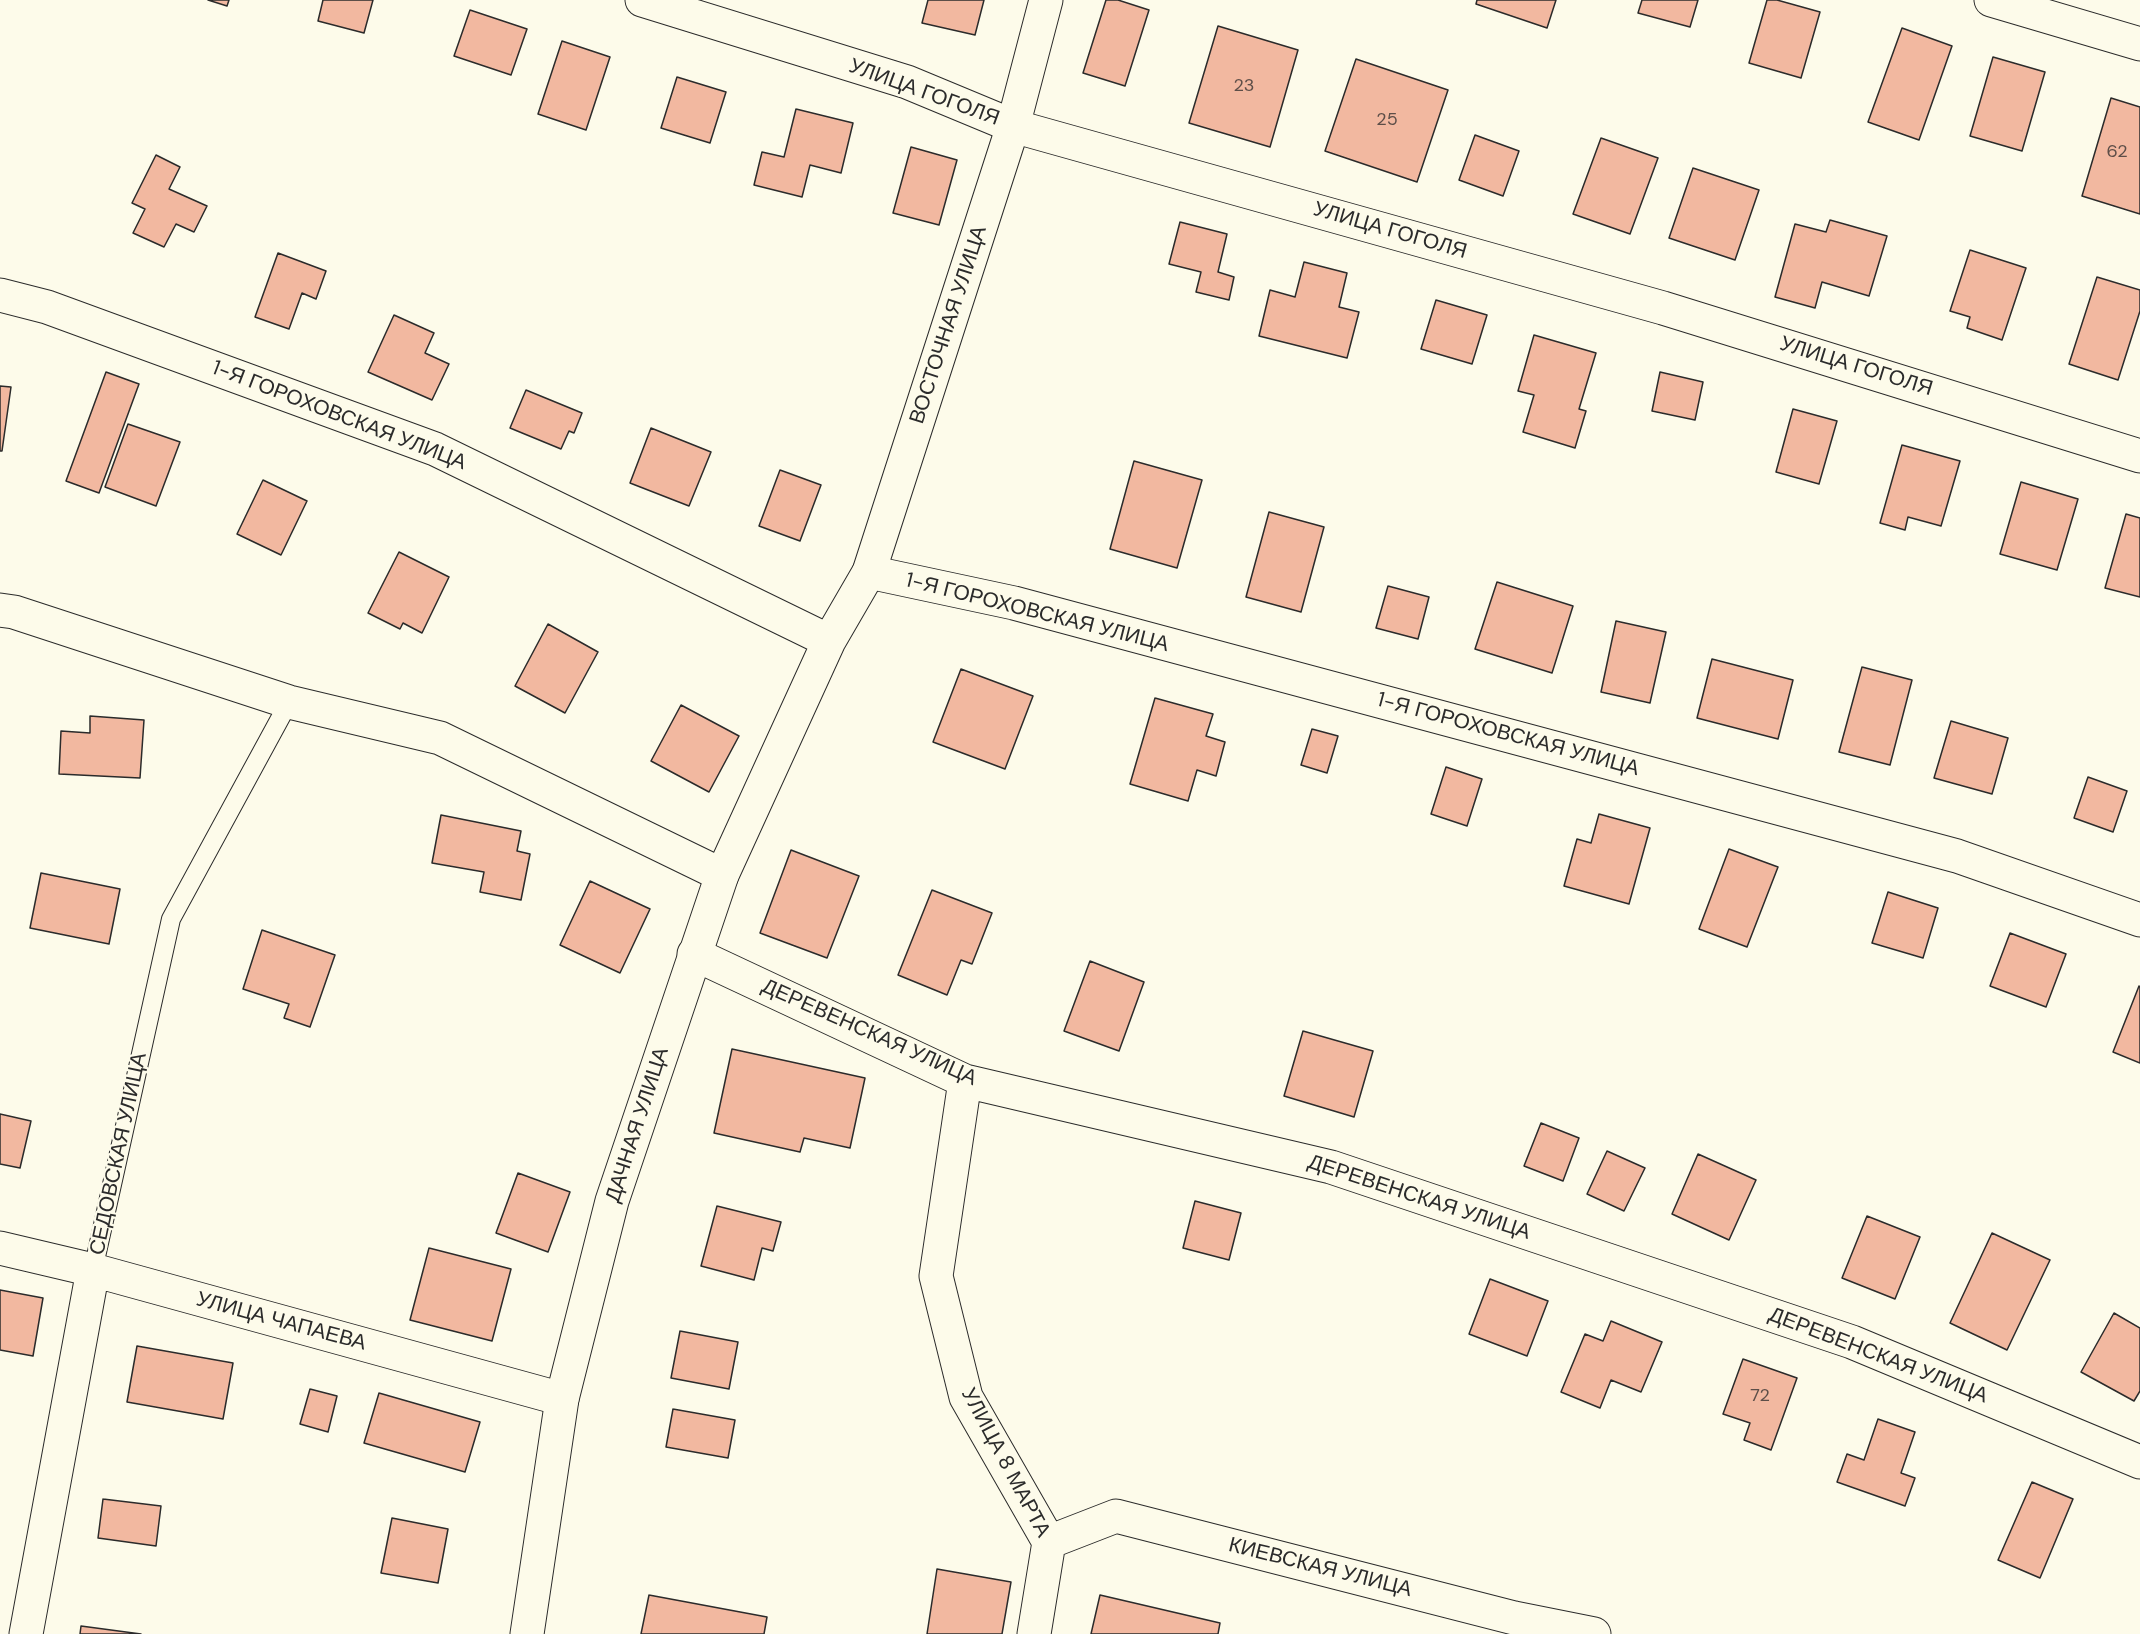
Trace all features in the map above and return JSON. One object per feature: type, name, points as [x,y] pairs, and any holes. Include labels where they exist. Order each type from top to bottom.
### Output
[{"type":"street","name":"УЛИЦА ГОГОЛЯ","points":[[642,0],[907,82],[1013,126],[1663,308],[2140,456]]},
{"type":"street","name":"ВОСТОЧНАЯ УЛИЦА","points":[[829,641],[869,572],[1013,126],[1046,0]]},
{"type":"street","points":[[1991,0],[2140,44]]},
{"type":"street","name":"1-Я ГОРОХОВСКАЯ УЛИЦА","points":[[0,295],[47,307],[435,449],[829,641]]},
{"type":"street","name":"1-Я ГОРОХОВСКАЯ УЛИЦА","points":[[869,572],[1026,606],[1957,856],[2140,920]]},
{"type":"street","points":[[0,610],[289,702],[440,738],[722,875]]},
{"type":"street","name":"ДАЧНАЯ УЛИЦА","points":[[527,1634],[562,1399],[612,1202],[722,875],[829,641]]},
{"type":"street","name":"ДЕРЕВЕНСКАЯ УЛИЦА","points":[[694,954],[965,1080],[1331,1167],[1852,1342],[2140,1462]]},
{"type":"street","name":"УЛИЦА 8 МАРТА","points":[[965,1080],[936,1276],[966,1397],[1049,1542],[1034,1634]]},
{"type":"street","name":"УЛИЦА ЧАПАЕВА","points":[[0,1248],[93,1270],[562,1399]]},
{"type":"street","name":"СЕДОВСКАЯ УЛИЦА","points":[[26,1634],[93,1270]]},
{"type":"street","name":"КИЕВСКАЯ УЛИЦА","points":[[1049,1542],[1116,1516],[1514,1618],[1594,1634]]},
{"type":"lane","name":"СЕДОВСКАЯ УЛИЦА","points":[[93,1270],[171,919],[289,702]]},
{"type":"building","points":[[208,0],[229,0],[227,6]]},
{"type":"building","points":[[323,0],[373,0],[364,33],[318,21]]},
{"type":"building","points":[[928,0],[984,0],[975,35],[922,23]]},
{"type":"building","points":[[1106,0],[1118,0],[1149,10],[1125,86],[1083,73]]},
{"type":"building","points":[[1477,0],[1556,0],[1547,28],[1476,4]]},
{"type":"building","points":[[1642,0],[1698,0],[1690,27],[1638,13]]},
{"type":"building","points":[[1767,0],[1777,0],[1820,12],[1801,78],[1749,63]]},
{"type":"building","points":[[470,10],[527,29],[511,75],[454,56]]},
{"type":"building","points":[[1218,26],[1298,50],[1270,147],[1189,123]]},
{"type":"building","points":[[1902,28],[1952,46],[1919,140],[1868,122]]},
{"type":"building","points":[[562,41],[610,57],[586,130],[538,114]]},
{"type":"building","points":[[1993,57],[2045,72],[2022,151],[1970,136]]},
{"type":"building","points":[[1356,59],[1448,90],[1417,182],[1325,151]]},
{"type":"building","points":[[677,77],[726,92],[710,143],[661,128]]},
{"type":"building","points":[[2111,98],[2140,107],[2140,214],[2082,196]]},
{"type":"building","points":[[796,109],[853,123],[841,173],[810,165],[802,197],[754,185],[762,152],[784,157]]},
{"type":"building","points":[[1475,135],[1519,151],[1503,196],[1459,180]]},
{"type":"building","points":[[1601,138],[1658,158],[1630,234],[1573,214]]},
{"type":"building","points":[[911,147],[957,160],[939,225],[893,213]]},
{"type":"building","points":[[156,155],[180,167],[169,189],[207,206],[194,232],[176,224],[164,247],[133,233],[145,209],[132,203]]},
{"type":"building","points":[[1693,168],[1759,190],[1735,260],[1669,238]]},
{"type":"building","points":[[1830,220],[1887,236],[1869,296],[1822,282],[1815,308],[1775,297],[1795,224],[1826,232]]},
{"type":"building","points":[[1180,222],[1227,234],[1218,272],[1234,277],[1229,300],[1196,292],[1201,272],[1169,264]]},
{"type":"building","points":[[1970,250],[2026,268],[2002,340],[1967,328],[1970,317],[1950,311]]},
{"type":"building","points":[[278,253],[326,271],[316,299],[302,293],[289,329],[255,317]]},
{"type":"building","points":[[1304,262],[1347,273],[1339,307],[1359,312],[1347,358],[1259,336],[1270,290],[1295,297]]},
{"type":"building","points":[[2097,277],[2140,290],[2140,311],[2118,380],[2069,364]]},
{"type":"building","points":[[1436,300],[1487,315],[1472,364],[1421,349]]},
{"type":"building","points":[[394,315],[434,333],[425,353],[449,364],[432,400],[368,372]]},
{"type":"building","points":[[1534,335],[1596,353],[1579,409],[1586,411],[1575,448],[1523,432],[1534,395],[1518,391]]},
{"type":"building","points":[[106,372],[139,384],[99,493],[66,481]]},
{"type":"building","points":[[1660,372],[1703,382],[1695,420],[1652,411]]},
{"type":"building","points":[[0,386],[11,387],[2,451],[0,451]]},
{"type":"building","points":[[526,390],[582,413],[574,433],[569,431],[561,449],[510,428]]},
{"type":"building","points":[[1793,409],[1837,421],[1819,484],[1776,472]]},
{"type":"building","points":[[128,424],[180,442],[156,506],[105,487]]},
{"type":"building","points":[[651,428],[711,452],[689,506],[630,483]]},
{"type":"building","points":[[1902,445],[1960,461],[1941,526],[1908,517],[1905,530],[1880,523]]},
{"type":"building","points":[[1134,461],[1202,480],[1177,568],[1110,549]]},
{"type":"building","points":[[780,470],[821,485],[800,541],[759,526]]},
{"type":"building","points":[[263,480],[307,501],[281,555],[237,534]]},
{"type":"building","points":[[2021,482],[2078,499],[2057,570],[2000,554]]},
{"type":"building","points":[[1269,512],[1324,527],[1301,612],[1246,597]]},
{"type":"building","points":[[2126,514],[2140,518],[2140,597],[2105,588]]},
{"type":"building","points":[[399,552],[449,577],[422,633],[403,623],[400,629],[368,613]]},
{"type":"building","points":[[1497,582],[1573,606],[1552,673],[1475,649]]},
{"type":"building","points":[[1388,586],[1429,597],[1418,639],[1376,628]]},
{"type":"building","points":[[1616,621],[1666,632],[1650,703],[1601,692]]},
{"type":"building","points":[[548,624],[598,652],[565,713],[515,686]]},
{"type":"building","points":[[1712,659],[1793,680],[1778,739],[1697,718]]},
{"type":"building","points":[[1862,667],[1912,680],[1890,765],[1839,752]]},
{"type":"building","points":[[961,669],[1033,696],[1005,769],[933,742]]},
{"type":"building","points":[[1155,698],[1213,714],[1206,736],[1225,742],[1216,776],[1197,770],[1188,801],[1130,784]]},
{"type":"building","points":[[681,705],[739,736],[709,792],[651,761]]},
{"type":"building","points":[[90,716],[144,720],[140,778],[59,774],[61,731],[90,733]]},
{"type":"building","points":[[1951,721],[2008,738],[1992,794],[1934,778]]},
{"type":"building","points":[[1312,729],[1338,736],[1327,773],[1301,765]]},
{"type":"building","points":[[1446,767],[1482,779],[1467,826],[1431,814]]},
{"type":"building","points":[[2088,777],[2127,791],[2113,832],[2074,818]]},
{"type":"building","points":[[1599,814],[1650,828],[1629,904],[1564,886],[1577,839],[1591,843]]},
{"type":"building","points":[[441,815],[521,831],[517,851],[530,854],[521,900],[480,892],[484,872],[432,863]]},
{"type":"building","points":[[1729,849],[1778,867],[1747,947],[1699,929]]},
{"type":"building","points":[[791,850],[859,876],[827,958],[760,933]]},
{"type":"building","points":[[41,873],[120,889],[109,944],[30,928]]},
{"type":"building","points":[[590,881],[650,909],[620,973],[560,945]]},
{"type":"building","points":[[932,890],[992,913],[972,964],[961,960],[947,995],[898,975]]},
{"type":"building","points":[[1888,892],[1938,908],[1923,958],[1872,943]]},
{"type":"building","points":[[262,930],[335,955],[310,1027],[284,1018],[289,1004],[243,989]]},
{"type":"building","points":[[2010,933],[2066,954],[2046,1007],[1990,986]]},
{"type":"building","points":[[1090,961],[1144,982],[1119,1051],[1064,1031]]},
{"type":"building","points":[[2140,987],[2140,1063],[2113,1052]]},
{"type":"building","points":[[1303,1031],[1373,1051],[1354,1117],[1284,1096]]},
{"type":"building","points":[[732,1049],[865,1078],[850,1148],[804,1138],[800,1152],[714,1133]]},
{"type":"building","points":[[0,1114],[31,1121],[20,1168],[0,1164]]},
{"type":"building","points":[[1541,1123],[1579,1138],[1563,1181],[1524,1166]]},
{"type":"building","points":[[1607,1151],[1645,1168],[1624,1211],[1587,1194]]},
{"type":"building","points":[[1698,1154],[1756,1180],[1729,1240],[1672,1214]]},
{"type":"building","points":[[518,1173],[570,1192],[548,1252],[496,1233]]},
{"type":"building","points":[[1195,1201],[1241,1213],[1229,1260],[1183,1248]]},
{"type":"building","points":[[717,1206],[781,1222],[773,1251],[762,1248],[754,1280],[701,1266]]},
{"type":"building","points":[[1867,1216],[1920,1237],[1895,1299],[1842,1278]]},
{"type":"building","points":[[1992,1233],[2050,1260],[2007,1350],[1950,1323]]},
{"type":"building","points":[[429,1248],[511,1269],[492,1341],[410,1320]]},
{"type":"building","points":[[1490,1279],[1548,1301],[1527,1356],[1469,1334]]},
{"type":"building","points":[[0,1290],[43,1298],[33,1356],[0,1350]]},
{"type":"building","points":[[2114,1313],[2140,1328],[2140,1391],[2134,1401],[2081,1372]]},
{"type":"building","points":[[1611,1321],[1662,1342],[1641,1392],[1611,1380],[1600,1408],[1561,1392],[1585,1334],[1603,1341]]},
{"type":"building","points":[[680,1331],[738,1342],[729,1389],[671,1378]]},
{"type":"building","points":[[137,1346],[233,1363],[223,1419],[127,1402]]},
{"type":"building","points":[[1743,1359],[1797,1378],[1771,1450],[1744,1440],[1750,1423],[1723,1414]]},
{"type":"building","points":[[310,1389],[337,1396],[328,1432],[300,1424]]},
{"type":"building","points":[[379,1393],[480,1422],[465,1472],[364,1443]]},
{"type":"building","points":[[673,1409],[735,1420],[728,1458],[666,1447]]},
{"type":"building","points":[[1878,1419],[1915,1432],[1901,1473],[1915,1478],[1905,1506],[1837,1482],[1847,1454],[1864,1460]]},
{"type":"building","points":[[2032,1482],[2073,1499],[2040,1578],[1998,1560]]},
{"type":"building","points":[[103,1499],[161,1506],[156,1546],[98,1538]]},
{"type":"building","points":[[392,1518],[448,1529],[438,1583],[381,1573]]},
{"type":"building","points":[[937,1569],[1011,1582],[1002,1634],[927,1634]]},
{"type":"building","points":[[649,1595],[767,1617],[764,1634],[641,1634]]},
{"type":"building","points":[[1100,1595],[1220,1623],[1218,1634],[1091,1634]]},
{"type":"building","points":[[81,1626],[141,1634],[80,1634]]}]
